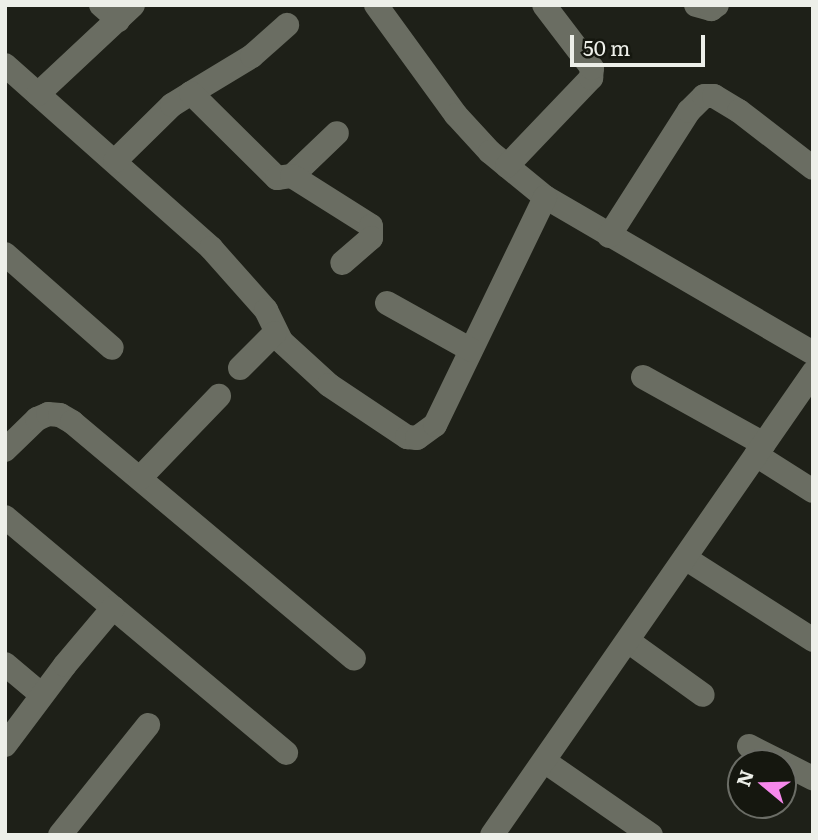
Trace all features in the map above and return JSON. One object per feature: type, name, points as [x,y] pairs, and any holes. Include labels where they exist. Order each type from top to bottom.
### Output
[{"type":"street","points":[[376,5],[456,115],[507,166],[556,204],[813,353]]},
{"type":"street","points":[[507,166],[591,78],[592,68],[544,5]]},
{"type":"street","points":[[696,5],[711,9],[717,5]]},
{"type":"street","points":[[38,94],[118,10]]},
{"type":"street","points":[[115,161],[172,105],[252,56],[286,25]]},
{"type":"street","points":[[5,65],[211,248],[251,290],[270,316],[275,333],[329,385],[395,432],[417,438],[435,425],[471,350],[556,204]]},
{"type":"street","points":[[191,93],[272,175],[282,179],[292,176],[337,133]]},
{"type":"street","points":[[609,236],[689,111],[704,96],[714,96],[739,111],[813,168]]},
{"type":"street","points":[[292,176],[371,226],[371,238],[342,263]]},
{"type":"street","points":[[5,254],[112,348]]},
{"type":"street","points":[[387,303],[471,350]]},
{"type":"street","points":[[240,368],[275,333]]},
{"type":"street","points":[[643,377],[760,449],[813,491]]},
{"type":"street","points":[[502,830],[544,761],[809,378]]},
{"type":"street","points":[[809,378],[813,410]]},
{"type":"street","points":[[140,478],[219,396]]},
{"type":"street","points":[[5,450],[37,419],[48,414],[60,415],[140,478],[354,659]]},
{"type":"street","points":[[5,517],[286,753]]},
{"type":"street","points":[[685,558],[813,640]]},
{"type":"street","points":[[5,745],[113,608]]},
{"type":"street","points":[[628,641],[704,695]]},
{"type":"street","points":[[5,664],[43,695]]},
{"type":"street","points":[[60,835],[148,725]]},
{"type":"street","points":[[749,747],[753,749]]},
{"type":"street","points":[[544,761],[652,835]]},
{"type":"street","points":[[797,770],[813,778]]}]
